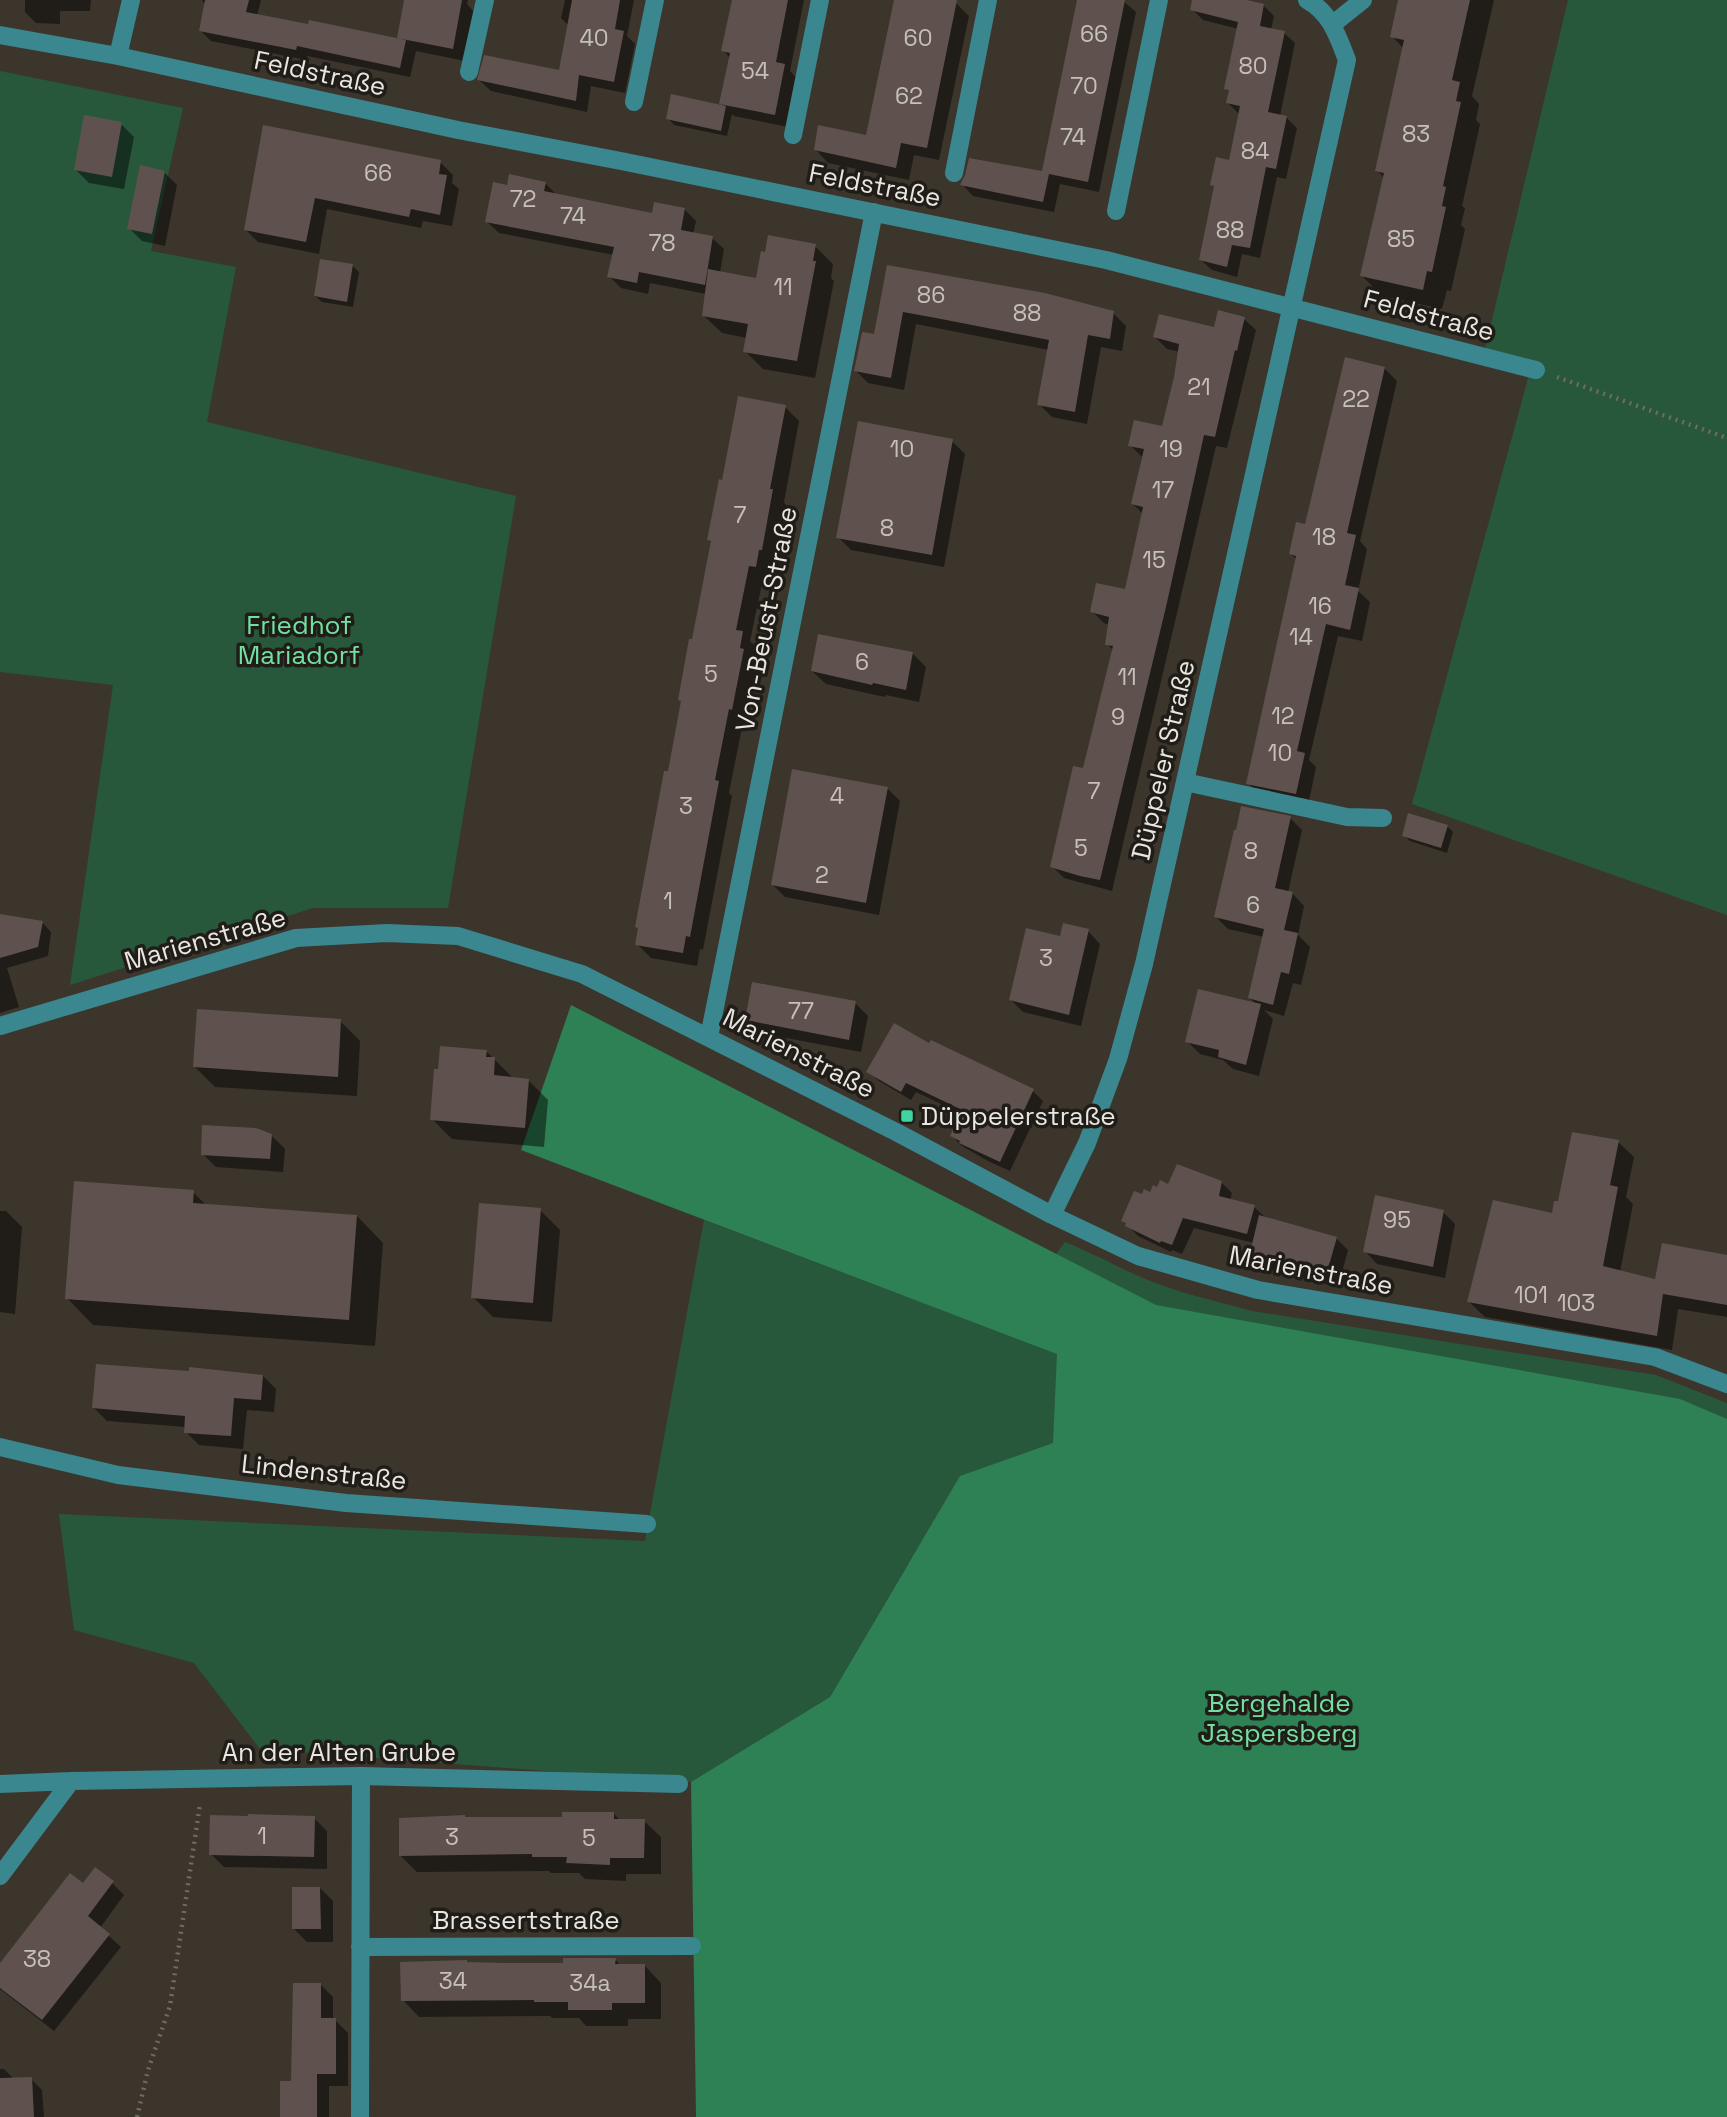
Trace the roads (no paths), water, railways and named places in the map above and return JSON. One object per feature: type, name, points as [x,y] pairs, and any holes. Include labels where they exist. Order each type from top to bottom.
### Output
[{"type":"street","points":[[118,56],[131,0]]},
{"type":"street","points":[[469,72],[485,0]]},
{"type":"street","points":[[634,102],[655,0]]},
{"type":"street","points":[[793,135],[820,0]]},
{"type":"street","points":[[954,173],[988,0]]},
{"type":"street","points":[[1116,211],[1159,0]]},
{"type":"street","points":[[1307,0],[1316,5],[1333,24],[1363,0]]},
{"type":"street","name":"Düppeler Straße","points":[[1052,1215],[1087,1143],[1118,1059],[1144,964],[1347,60],[1333,24]]},
{"type":"street","name":"Feldstraße","points":[[0,35],[118,56],[458,130],[1106,260],[1536,370]]},
{"type":"street","name":"Von-Beust-Straße","points":[[709,1037],[874,212]]},
{"type":"street","points":[[1185,782],[1347,817],[1383,818]]},
{"type":"street","name":"Marienstraße","points":[[0,1026],[296,938],[387,933],[458,936],[582,974],[898,1133],[1052,1215],[1139,1256],[1258,1290],[1655,1357],[1727,1384]]},
{"type":"street","name":"Lindenstraße","points":[[0,1447],[118,1475],[346,1503],[647,1524]]},
{"type":"street","points":[[360,2117],[361,1776]]},
{"type":"street","name":"An der Alten Grube","points":[[0,1784],[361,1776],[679,1784]]},
{"type":"street","points":[[0,1876],[71,1781]]},
{"type":"street","name":"Brassertstraße","points":[[360,1947],[692,1946]]},
{"type":"place","name":"Düppelerstraße","points":[[907,1116]]},
{"type":"park label","name":"Friedhof Mariadorf","points":[[299,640]]},
{"type":"park label","name":"Bergehalde Jaspersberg","points":[[1279,1718]]}]
